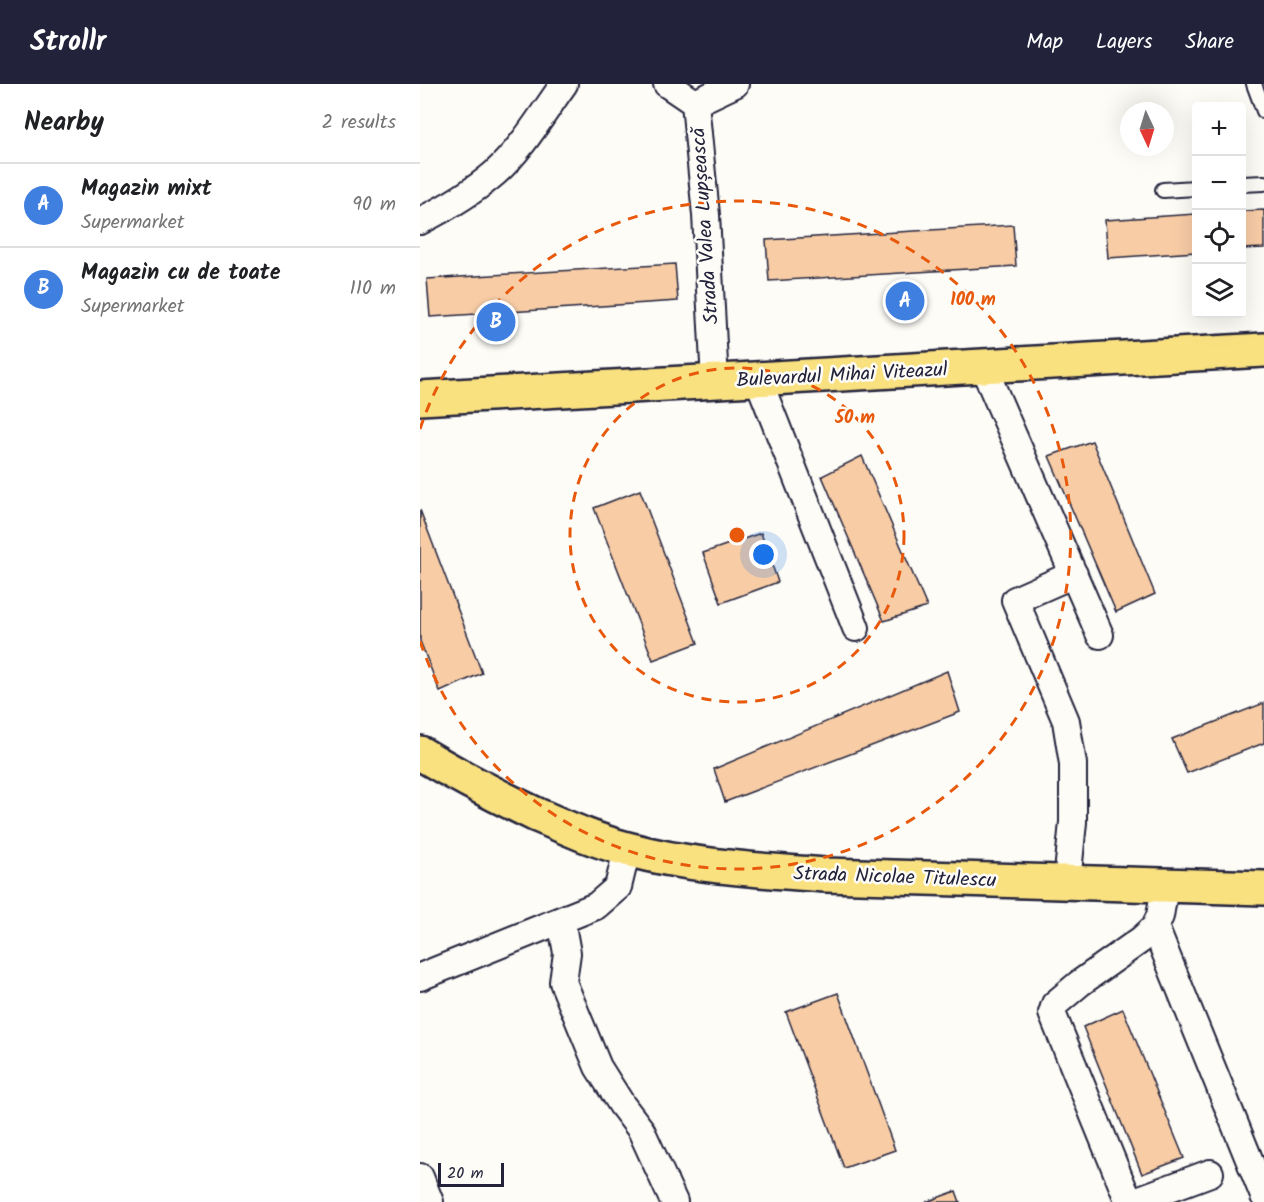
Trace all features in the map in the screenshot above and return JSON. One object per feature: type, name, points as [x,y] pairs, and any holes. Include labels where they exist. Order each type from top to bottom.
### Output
[{"type":"main road","name":"Bulevardul Mihai Viteazul","points":[[424,394],[715,382],[1264,350]]},
{"type":"main road","name":"Strada Nicolae Titulescu","points":[[420,753],[510,802],[579,834],[627,849],[691,862],[826,875],[1264,888]]},
{"type":"street","points":[[420,221],[452,205],[495,172],[516,150],[564,84]]},
{"type":"street","name":"Strada Valea Lupșească","points":[[667,84],[695,104],[706,215],[715,382]]},
{"type":"street","points":[[695,104],[735,84]]},
{"type":"street","points":[[983,366],[1100,635]]},
{"type":"street","points":[[758,379],[856,628]]},
{"type":"street","points":[[1067,883],[1073,822],[1072,764],[1066,721],[1015,600],[1074,574]]},
{"type":"street","points":[[420,976],[596,906],[618,887],[627,849]]},
{"type":"street","points":[[1165,886],[1160,916],[1155,927],[1142,939],[1080,982],[1055,1004],[1052,1013],[1130,1202],[1210,1173]]},
{"type":"street","points":[[561,920],[567,953],[563,982],[598,1067],[641,1130],[674,1202]]},
{"type":"street","points":[[1155,927],[1264,1196]]},
{"type":"street","points":[[420,1177],[430,1202]]},
{"type":"lane","points":[[1254,84],[1264,111]]},
{"type":"lane","points":[[1246,184],[1264,183]]},
{"type":"lane","points":[[1163,190],[1192,188]]},
{"type":"building","points":[[1264,210],[1264,248],[1246,249],[1246,211]]},
{"type":"building","points":[[1192,214],[1192,252],[1108,258],[1105,220]]},
{"type":"building","points":[[1013,225],[1016,266],[769,281],[766,240]]},
{"type":"building","points":[[675,264],[678,301],[430,317],[427,279]]},
{"type":"building","points":[[1092,441],[1155,594],[1116,612],[1049,456]]},
{"type":"building","points":[[862,456],[927,607],[884,621],[822,476]]},
{"type":"building","points":[[640,490],[698,643],[653,660],[594,508]]},
{"type":"building","points":[[420,510],[482,673],[440,692],[420,641]]},
{"type":"building","points":[[761,533],[778,582],[721,603],[703,553]]},
{"type":"building","points":[[947,671],[960,712],[725,802],[714,769]]},
{"type":"building","points":[[1264,703],[1264,743],[1187,773],[1172,739]]},
{"type":"building","points":[[838,993],[895,1150],[844,1168],[786,1012]]},
{"type":"building","points":[[1123,1009],[1184,1158],[1142,1174],[1083,1027]]},
{"type":"building","points":[[956,1191],[960,1202],[926,1202]]},
{"type":"place","name":"Magazin mixt","points":[[905,301]]},
{"type":"place","name":"Magazin cu de toate","points":[[496,322]]}]
